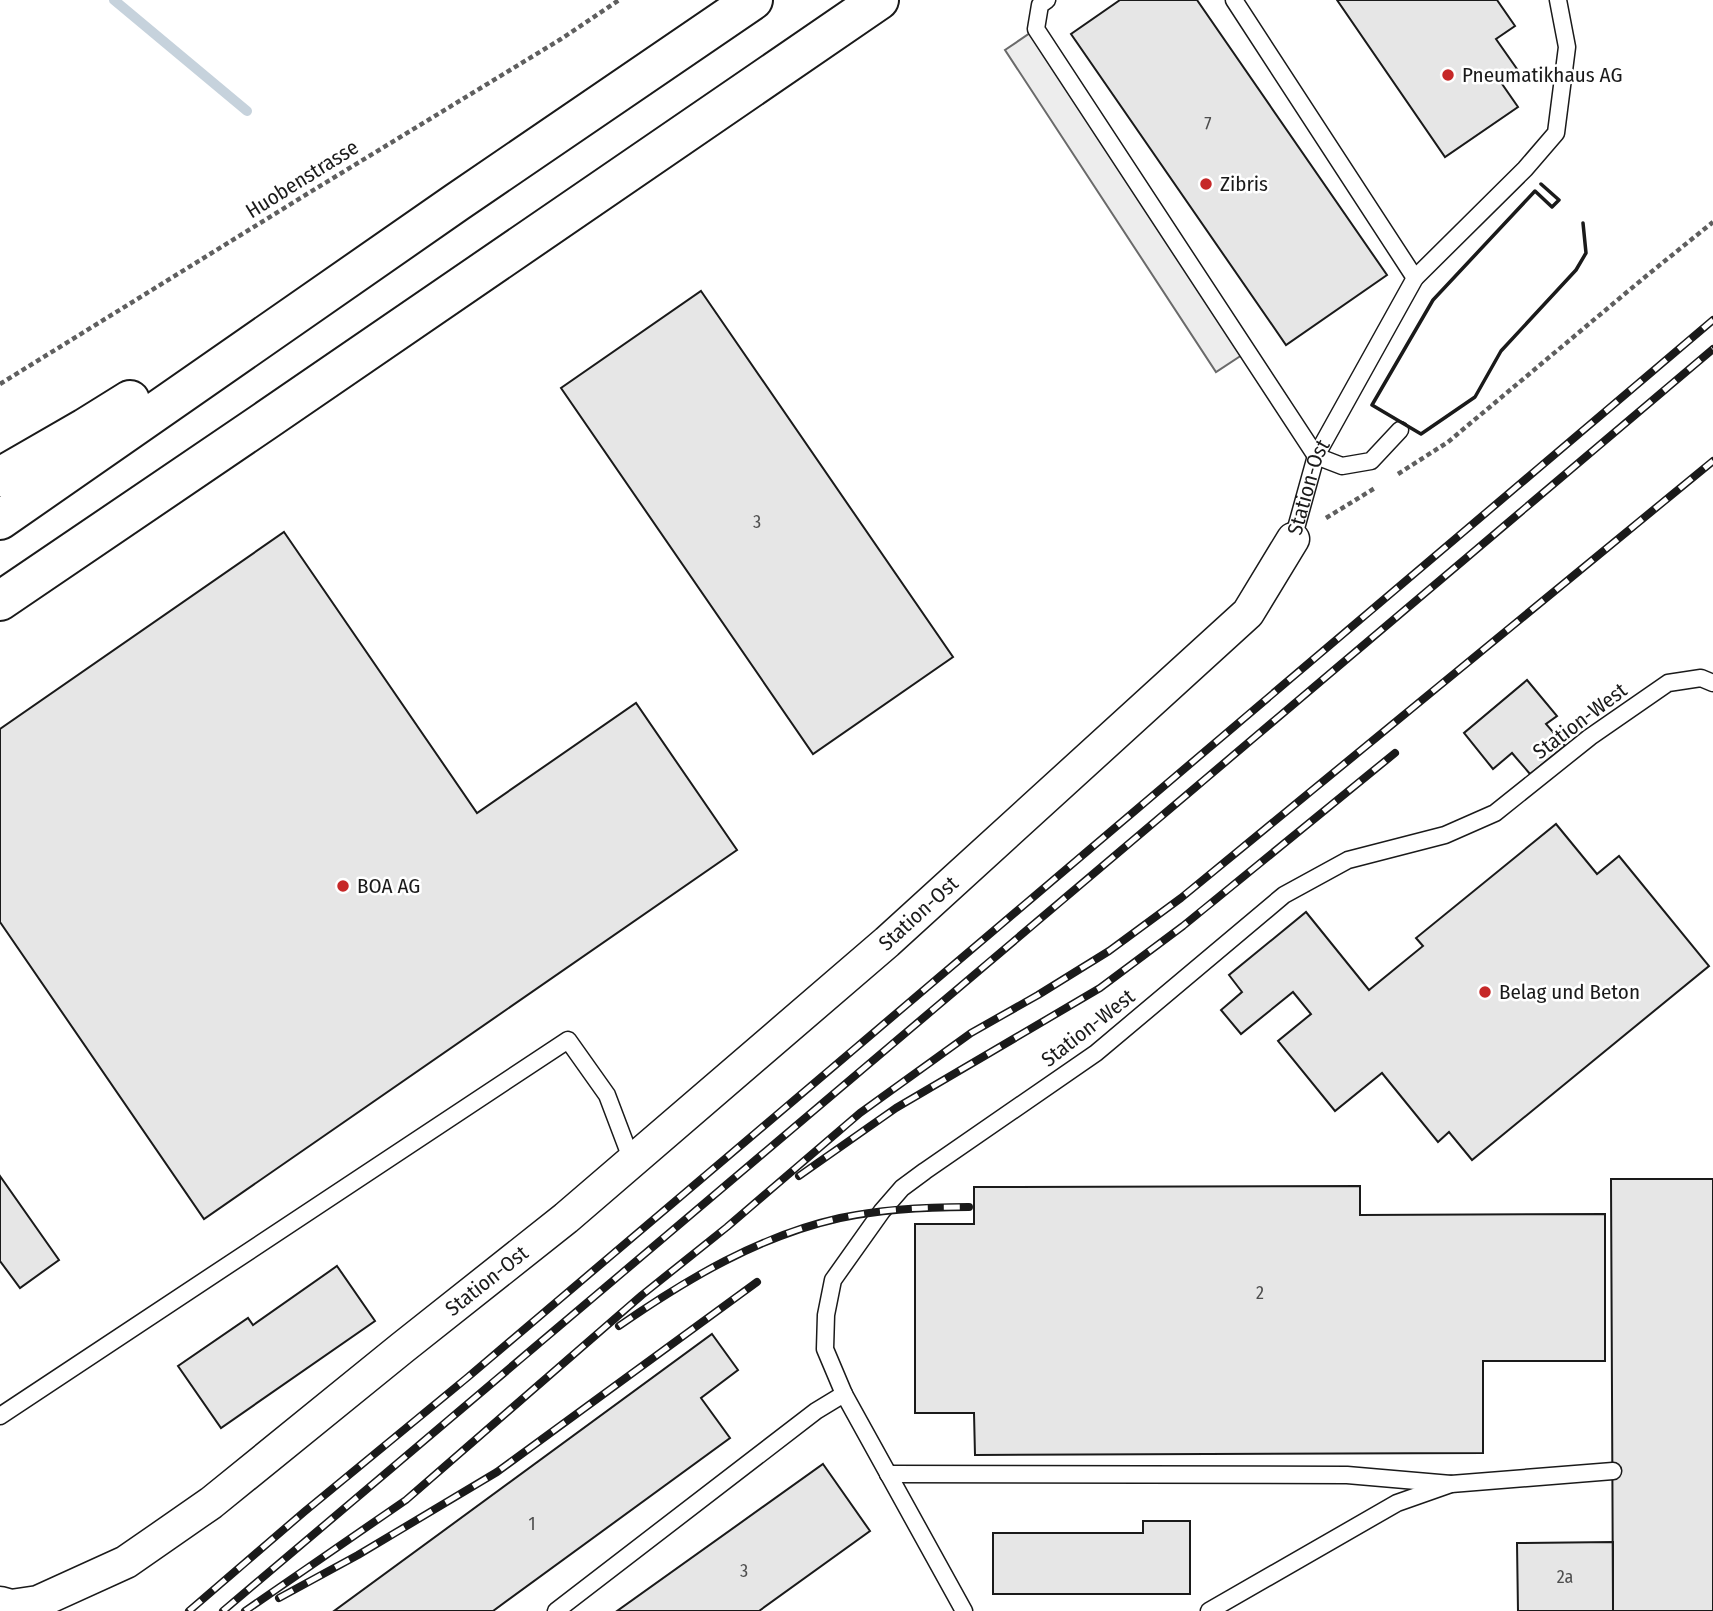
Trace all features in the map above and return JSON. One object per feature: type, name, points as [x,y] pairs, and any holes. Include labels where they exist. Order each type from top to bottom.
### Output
[{"type":"highway","points":[[0,520],[339,283],[753,0]]},
{"type":"highway","points":[[0,601],[878,0]]},
{"type":"highway","points":[[0,477],[85,428],[216,346],[339,283]]},
{"type":"street","name":"Station-Ost","points":[[7,1607],[38,1602],[126,1562],[211,1503],[566,1218],[887,942],[1248,613],[1293,540]]},
{"type":"lane","points":[[1234,0],[1415,278]]},
{"type":"lane","name":"Station-Ost","points":[[1293,540],[1316,456],[1415,278],[1525,169],[1556,133],[1567,47],[1558,0]]},
{"type":"lane","points":[[1044,2],[1037,29],[1316,456],[1342,466],[1371,461],[1400,430]]},
{"type":"lane","name":"Station-West","points":[[964,1611],[844,1394],[825,1349],[826,1315],[833,1280],[882,1211],[902,1188],[1096,1053],[1284,895],[1348,860],[1445,835],[1495,813],[1590,737],[1668,683],[1702,678],[1713,683]]},
{"type":"lane","points":[[0,1416],[568,1040],[607,1096],[632,1161]]},
{"type":"lane","points":[[556,1611],[816,1411],[844,1394]]},
{"type":"lane","points":[[888,1474],[1347,1475],[1451,1484],[1613,1471]]},
{"type":"lane","points":[[1209,1611],[1397,1503],[1451,1484]]},
{"type":"path","name":"Huobenstrasse","points":[[0,384],[550,46],[620,0]]},
{"type":"path","points":[[1393,477],[1448,442],[1713,222]]},
{"type":"path","points":[[1293,540],[1382,484]]},
{"type":"shaded area","points":[[1036,29],[1248,351],[1216,372],[1005,50]]},
{"type":"building","points":[[1120,0],[1197,0],[1387,275],[1286,345],[1071,34]]},
{"type":"building","name":"Pneumatikhaus AG","points":[[1337,0],[1497,0],[1515,26],[1496,39],[1517,69],[1500,81],[1518,107],[1445,157]]},
{"type":"building","points":[[701,291],[953,657],[813,754],[561,388]]},
{"type":"building","name":"BOA AG","points":[[284,532],[477,813],[636,703],[737,850],[204,1219],[0,922],[0,729]]},
{"type":"building","points":[[1527,680],[1557,716],[1546,724],[1565,746],[1530,774],[1512,753],[1493,769],[1464,733]]},
{"type":"building","name":"Belag und Beton","points":[[1556,824],[1597,874],[1619,856],[1709,966],[1472,1160],[1449,1132],[1438,1142],[1382,1073],[1335,1111],[1278,1041],[1311,1014],[1293,992],[1241,1034],[1221,1010],[1242,992],[1229,975],[1306,912],[1369,990],[1423,946],[1416,938]]},
{"type":"building","points":[[0,1176],[59,1260],[20,1288],[0,1261]]},
{"type":"building","points":[[1611,1179],[1713,1179],[1713,1611],[1613,1611]]},
{"type":"building","points":[[1360,1186],[1360,1215],[1605,1214],[1605,1361],[1483,1361],[1483,1453],[975,1455],[974,1413],[915,1413],[915,1224],[974,1224],[974,1187]]},
{"type":"building","points":[[337,1266],[375,1321],[221,1428],[178,1366],[248,1318],[253,1325]]},
{"type":"building","points":[[712,1334],[738,1370],[701,1398],[730,1438],[493,1611],[334,1611]]},
{"type":"building","points":[[823,1464],[870,1531],[759,1611],[617,1611]]},
{"type":"building","points":[[1143,1521],[1190,1521],[1190,1594],[993,1594],[993,1533],[1143,1533]]},
{"type":"building","points":[[1613,1542],[1613,1611],[1518,1611],[1517,1543]]},
{"type":"waterway","points":[[114,0],[247,111]]},
{"type":"railway","points":[[189,1611],[1713,320]]},
{"type":"railway","points":[[223,1611],[1713,349]]},
{"type":"railway","points":[[245,1611],[406,1500],[642,1295],[727,1227],[860,1113],[971,1033],[1109,951],[1181,898],[1713,461]]},
{"type":"railway","points":[[799,1176],[896,1108],[1100,988],[1183,926],[1395,753]]},
{"type":"railway","points":[[619,1326],[725,1261],[810,1226],[840,1218],[888,1211],[969,1207]]},
{"type":"railway","points":[[279,1598],[358,1555],[497,1472],[757,1282]]},
{"type":"wall","points":[[1541,184],[1559,200],[1552,207],[1535,191],[1433,300],[1372,405],[1421,434],[1475,397],[1501,351],[1576,270],[1586,253],[1583,223]]},
{"type":"place","name":"Pneumatikhaus AG","points":[[1448,75]]},
{"type":"place","name":"Zibris","points":[[1206,184]]},
{"type":"place","name":"BOA AG","points":[[343,886]]},
{"type":"place","name":"Belag und Beton","points":[[1485,992]]}]
